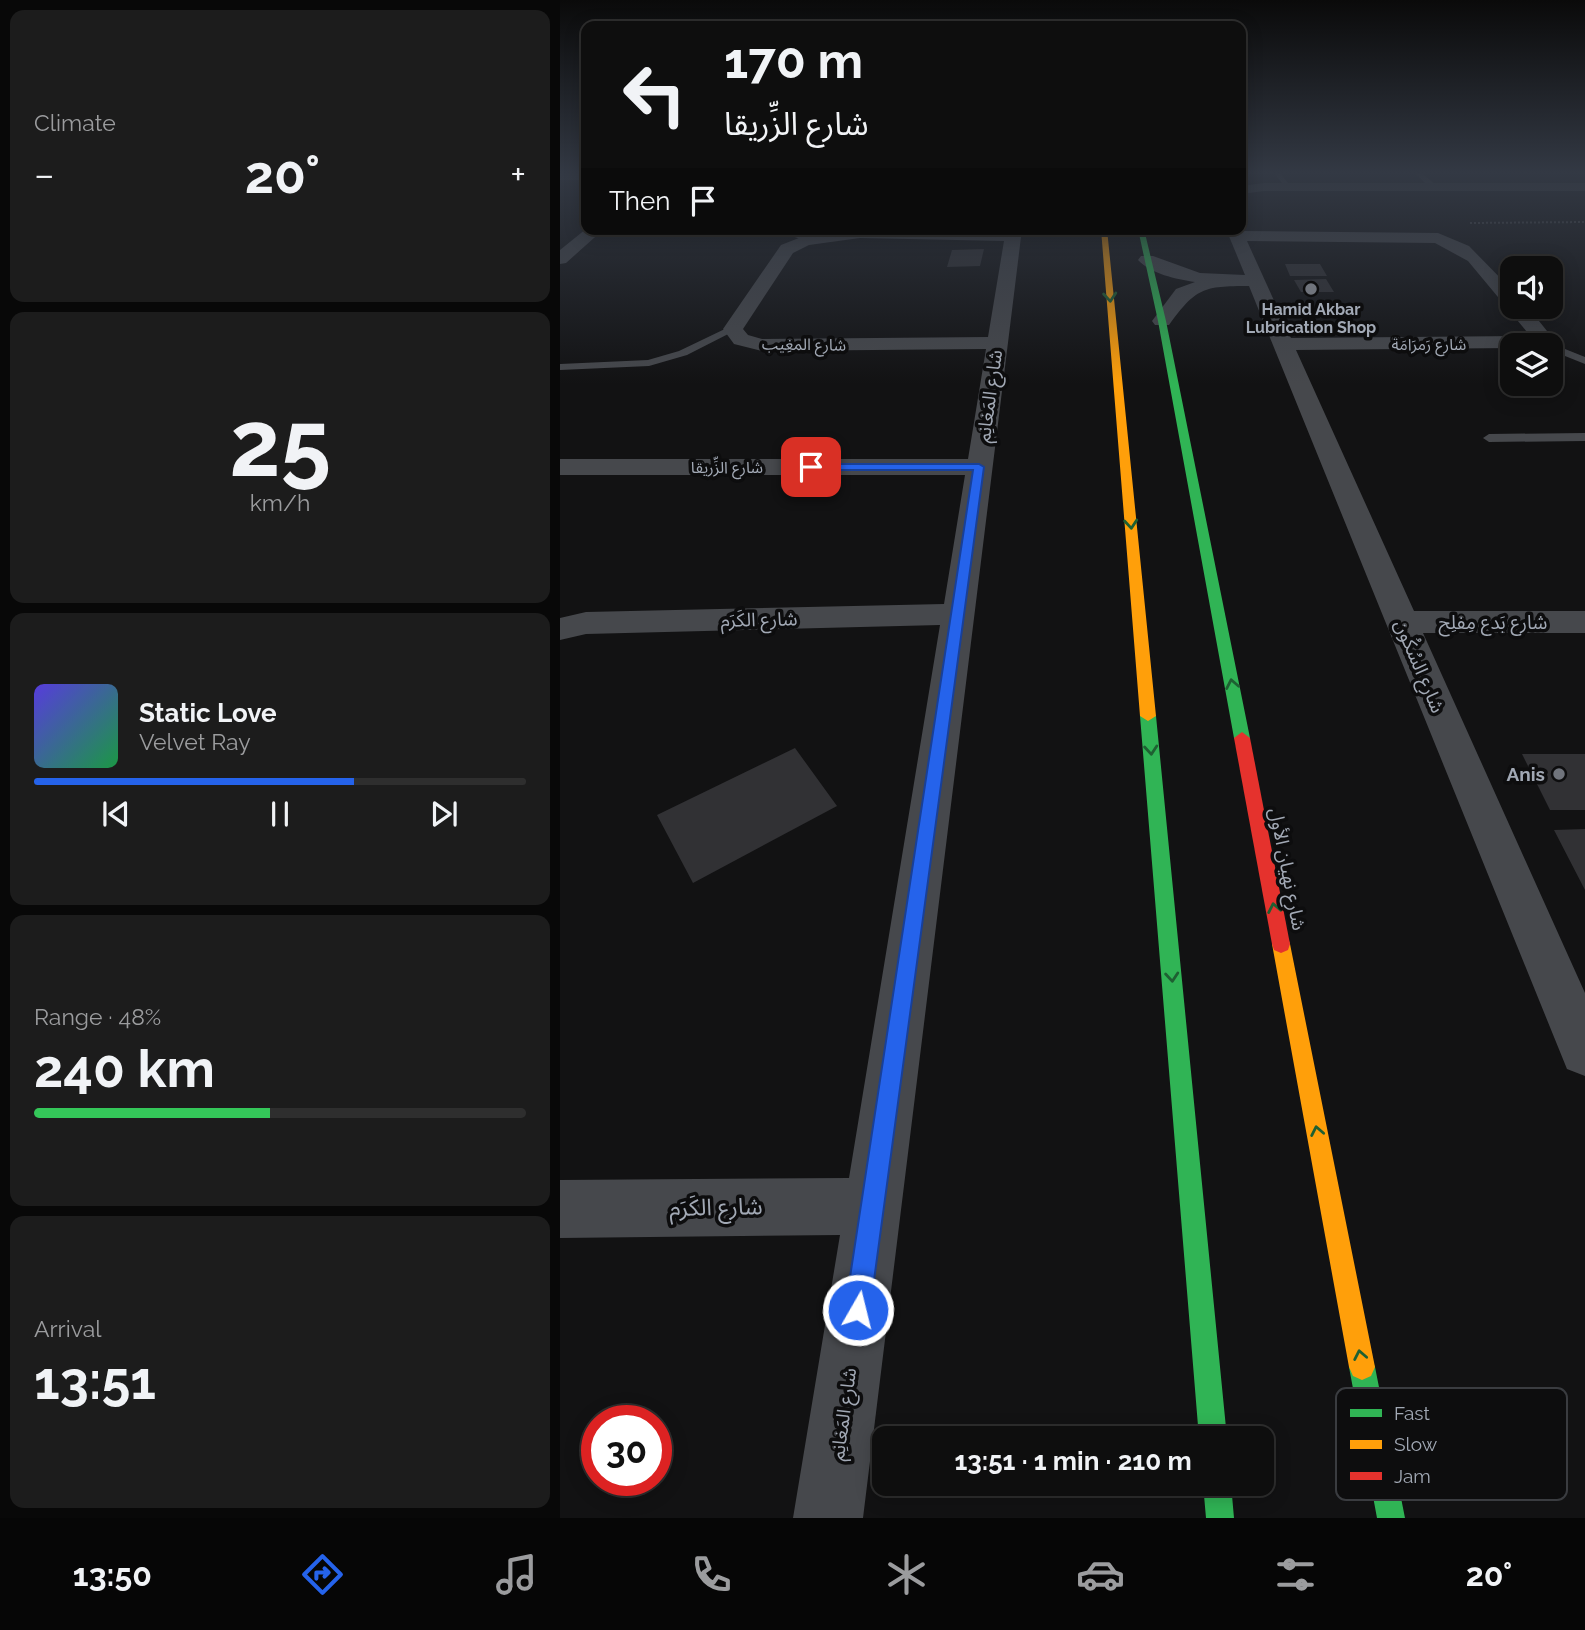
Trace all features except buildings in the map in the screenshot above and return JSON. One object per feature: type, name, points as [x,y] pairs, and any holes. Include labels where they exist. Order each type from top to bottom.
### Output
[{"type":"main road","points":[[1105,243],[1212,1426]]},
{"type":"main road","name":"شارع نهيان الأول","points":[[1144,243],[1162,321],[1366,1388]]},
{"type":"main road","points":[[1218,1496],[1220,1518]]},
{"type":"main road","name":"شارع نهيان الأول","points":[[1388,1500],[1391,1518]]},
{"type":"street","points":[[560,259],[579,243]]},
{"type":"street","name":"شارع المغِيب","points":[[798,243],[787,248],[733,329],[741,340],[762,345],[997,343]]},
{"type":"street","name":"شارع المَغانِم","points":[[828,1518],[1012,243]]},
{"type":"street","name":"شارع السُكُون","points":[[1240,243],[1585,1051]]},
{"type":"street","points":[[1452,243],[1462,246],[1500,289]]},
{"type":"street","points":[[1147,260],[1175,273],[1216,281],[1256,281]]},
{"type":"street","points":[[1162,321],[1182,293],[1216,281]]},
{"type":"street","points":[[1527,319],[1538,333]]},
{"type":"street","name":"شارع رَمرَامَة","points":[[1283,344],[1500,344]]},
{"type":"street","name":"شارع الزِّريقا","points":[[560,467],[979,467]]},
{"type":"street","name":"شارع الكَرَم","points":[[560,629],[586,623],[958,614]]},
{"type":"street","name":"شارع بَدع مِفلِح","points":[[1402,622],[1585,622]]},
{"type":"street","name":"شارع الكَرَم","points":[[560,1209],[872,1206]]},
{"type":"lane","points":[[560,367],[649,363],[682,353],[733,329]]},
{"type":"lane","points":[[1563,352],[1585,361]]},
{"type":"lane","points":[[1489,438],[1585,437]]},
{"type":"traffic: fast","points":[[1144,243],[1162,321],[1242,738]]},
{"type":"traffic: fast","points":[[1148,716],[1212,1426]]},
{"type":"traffic: fast","points":[[1362,1367],[1366,1388]]},
{"type":"traffic: fast","points":[[1218,1496],[1220,1518]]},
{"type":"traffic: fast","points":[[1388,1500],[1391,1518]]},
{"type":"traffic: slow","points":[[1105,243],[1148,716]]},
{"type":"traffic: slow","points":[[1281,944],[1362,1367]]},
{"type":"traffic: jam","points":[[1242,738],[1281,944]]},
{"type":"place","name":"Hamid Akbar Lubrication Shop","points":[[1311,289]]},
{"type":"place","name":"Anis","points":[[1559,774]]},
{"type":"route","points":[[811,467],[979,467],[858,1310]]}]
